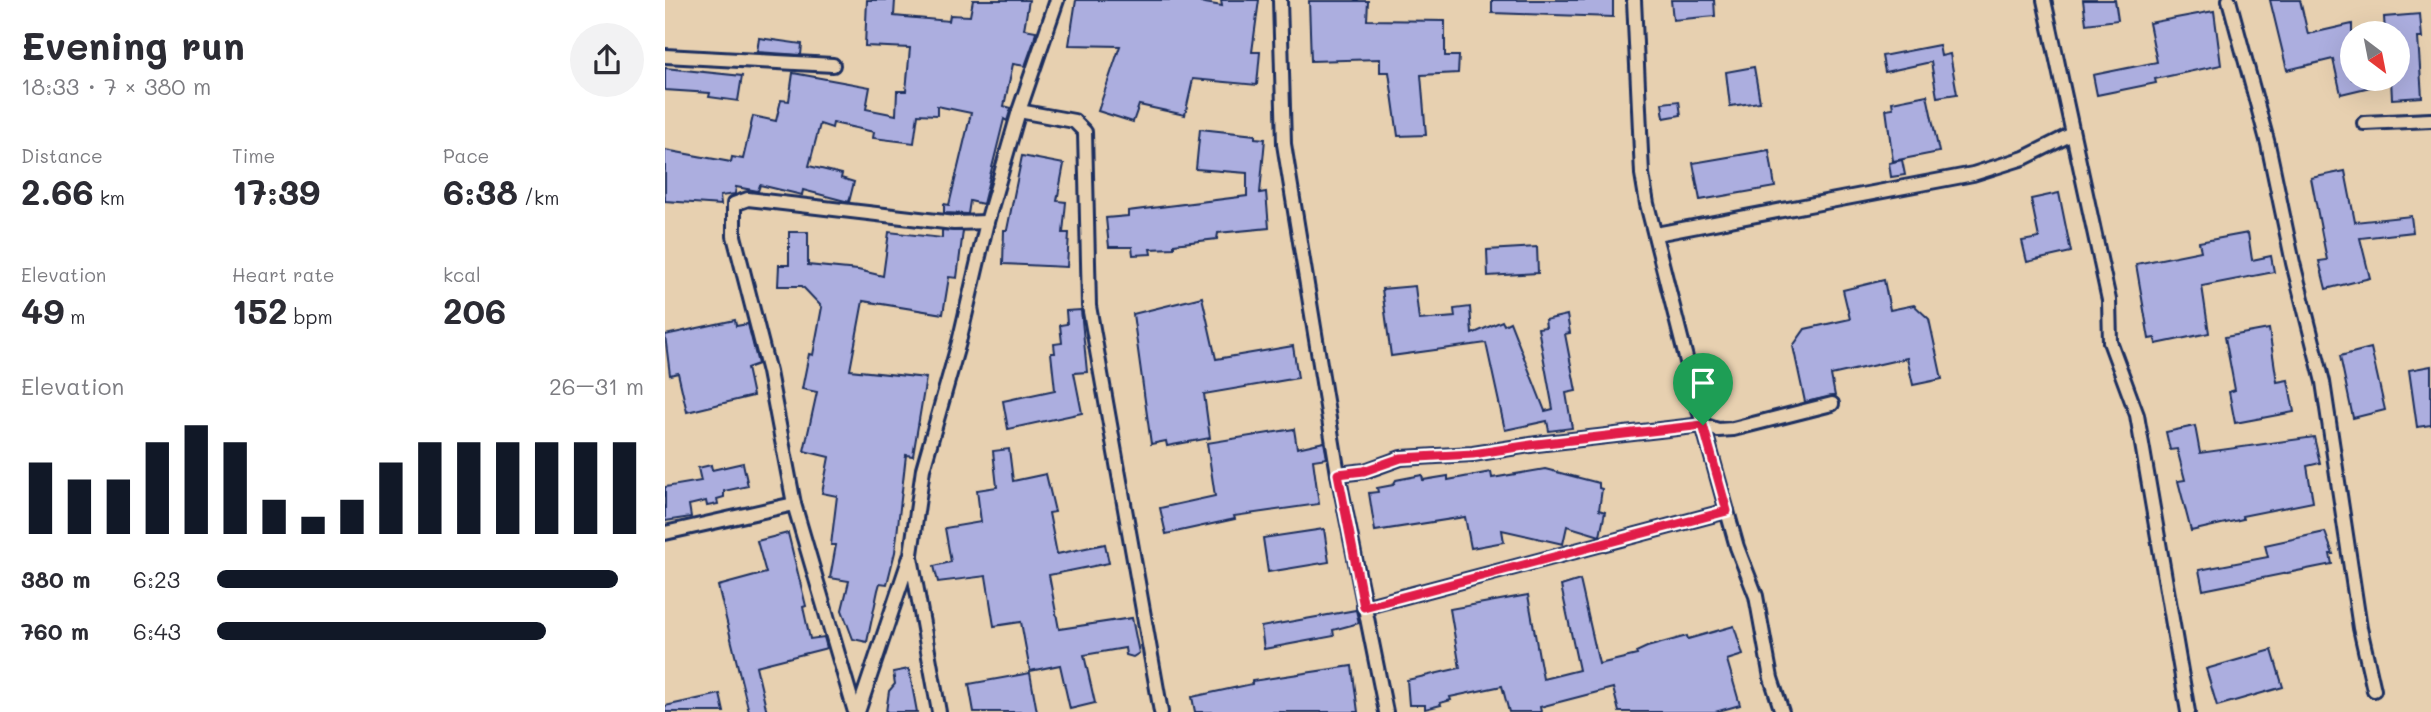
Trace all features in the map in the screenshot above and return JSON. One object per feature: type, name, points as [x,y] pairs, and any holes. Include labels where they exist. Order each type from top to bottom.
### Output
[{"type":"street","points":[[856,712],[911,554],[923,469],[959,342],[986,222],[1019,111],[1057,0]]},
{"type":"street","points":[[1280,0],[1284,144],[1338,474],[1386,712]]},
{"type":"street","points":[[1634,0],[1642,174],[1703,425],[1727,511],[1756,596],[1777,711]]},
{"type":"street","points":[[2044,0],[2109,300],[2110,342],[2137,415],[2187,712]]},
{"type":"street","points":[[2229,0],[2268,144],[2293,263],[2323,382],[2360,628],[2374,690]]},
{"type":"street","points":[[665,56],[833,65]]},
{"type":"street","points":[[1019,111],[1074,121],[1085,132],[1089,306],[1161,712]]},
{"type":"street","points":[[2364,123],[2431,120]]},
{"type":"street","points":[[1656,234],[1973,174],[2024,158],[2072,134]]},
{"type":"street","points":[[856,712],[794,504],[769,372],[734,236],[734,204],[748,199],[940,221],[986,222]]},
{"type":"street","points":[[1338,474],[1364,471],[1401,458],[1473,454],[1703,425],[1718,430],[1733,429],[1832,404]]},
{"type":"street","points":[[665,533],[794,504]]},
{"type":"street","points":[[1364,607],[1727,511]]},
{"type":"street","points":[[911,554],[939,712]]},
{"type":"building","points":[[867,0],[895,0],[894,16],[949,21],[950,15],[970,16],[973,0],[1029,0],[1024,29],[1036,31],[1034,41],[1025,66],[1013,64],[1004,106],[1011,108],[1007,121],[1004,119],[983,204],[970,201],[968,214],[944,213],[944,204],[949,205],[971,113],[937,106],[937,115],[918,114],[914,143],[873,138],[874,132],[833,123],[832,128],[820,124],[809,166],[842,174],[841,178],[854,182],[849,202],[803,190],[802,195],[760,185],[758,191],[736,187],[735,194],[720,196],[721,205],[665,201],[665,150],[731,162],[732,157],[743,159],[753,116],[776,121],[781,100],[789,101],[793,73],[870,87],[866,109],[896,115],[897,91],[906,91],[910,48],[865,46]]},
{"type":"building","points":[[1076,0],[1188,0],[1222,6],[1221,0],[1259,0],[1252,52],[1260,52],[1257,85],[1193,79],[1185,115],[1139,105],[1133,122],[1098,111],[1120,46],[1069,45]]},
{"type":"building","points":[[1492,0],[1613,0],[1613,17],[1492,13]]},
{"type":"building","points":[[1671,0],[1714,0],[1715,16],[1673,20]]},
{"type":"building","points":[[2083,0],[2115,0],[2118,20],[2086,24]]},
{"type":"building","points":[[2270,0],[2300,0],[2308,34],[2340,27],[2340,90],[2333,59],[2287,70]]},
{"type":"building","points":[[1309,1],[1368,1],[1367,20],[1445,21],[1445,56],[1459,56],[1458,73],[1421,75],[1426,135],[1398,136],[1389,72],[1380,72],[1380,59],[1311,61]]},
{"type":"building","points":[[2214,11],[2221,65],[2155,79],[2156,83],[2097,95],[2093,75],[2157,62],[2149,23]]},
{"type":"building","points":[[2420,14],[2422,38],[2418,38],[2422,97],[2392,99],[2392,91],[2410,91],[2410,21],[2384,21],[2384,17]]},
{"type":"building","points":[[759,38],[802,44],[801,55],[757,52]]},
{"type":"building","points":[[1939,45],[1941,56],[1950,54],[1957,94],[1937,97],[1931,62],[1885,72],[1882,56]]},
{"type":"building","points":[[1754,67],[1760,102],[1730,106],[1726,72]]},
{"type":"building","points":[[665,68],[742,76],[738,101],[709,97],[710,93],[665,90]]},
{"type":"building","points":[[1927,95],[1939,152],[1893,161],[1886,109],[1893,108],[1892,102]]},
{"type":"building","points":[[1679,101],[1681,115],[1664,118],[1662,103]]},
{"type":"building","points":[[1200,129],[1255,135],[1255,138],[1265,139],[1260,193],[1266,192],[1269,228],[1218,233],[1217,239],[1174,244],[1174,248],[1150,249],[1151,254],[1133,255],[1132,247],[1109,247],[1106,218],[1128,216],[1128,211],[1247,196],[1247,173],[1196,169]]},
{"type":"building","points":[[1769,150],[1775,187],[1700,200],[1693,163]]},
{"type":"building","points":[[1022,156],[1064,164],[1057,201],[1066,202],[1063,233],[1069,233],[1067,267],[1003,264],[1004,230],[1007,230]]},
{"type":"building","points":[[1902,160],[1905,175],[1891,177],[1889,163]]},
{"type":"building","points":[[2345,171],[2355,222],[2411,216],[2413,232],[2360,238],[2370,278],[2326,289],[2319,261],[2327,260],[2311,178]]},
{"type":"building","points":[[2059,193],[2071,252],[2027,262],[2022,241],[2039,238],[2031,199]]},
{"type":"building","points":[[942,230],[963,231],[957,278],[949,277],[943,314],[863,301],[850,370],[926,378],[913,456],[906,455],[895,552],[887,584],[880,583],[867,642],[853,639],[842,610],[849,581],[830,578],[836,545],[831,545],[837,496],[822,493],[829,457],[804,451],[817,392],[802,389],[809,354],[813,355],[822,307],[802,286],[778,286],[779,265],[789,265],[789,232],[808,232],[808,265],[858,270],[883,276],[889,232],[942,238]]},
{"type":"building","points":[[2248,233],[2252,260],[2271,256],[2274,272],[2202,286],[2209,333],[2156,344],[2155,338],[2149,339],[2136,264],[2201,251],[2199,242]]},
{"type":"building","points":[[1537,247],[1538,273],[1488,276],[1487,250]]},
{"type":"building","points":[[1884,280],[1890,310],[1914,305],[1929,319],[1942,379],[1913,385],[1907,358],[1831,375],[1835,396],[1805,402],[1793,346],[1805,329],[1850,319],[1843,290]]},
{"type":"building","points":[[1415,286],[1419,320],[1455,317],[1454,309],[1470,307],[1472,334],[1502,321],[1504,325],[1510,322],[1545,411],[1553,409],[1538,328],[1546,327],[1545,320],[1567,315],[1570,333],[1565,334],[1576,391],[1566,393],[1572,428],[1549,431],[1547,421],[1505,430],[1486,343],[1391,356],[1382,289]]},
{"type":"building","points":[[1202,297],[1216,359],[1293,346],[1298,378],[1204,394],[1210,438],[1167,446],[1166,441],[1151,444],[1133,314]]},
{"type":"building","points":[[1081,310],[1087,372],[1074,373],[1082,413],[1008,429],[1003,401],[1055,390],[1051,353],[1055,353],[1054,344],[1062,343],[1060,325],[1067,324],[1066,311]]},
{"type":"building","points":[[735,320],[736,326],[748,324],[758,364],[747,368],[753,396],[687,412],[678,373],[670,375],[665,335]]},
{"type":"building","points":[[2269,329],[2277,382],[2288,380],[2294,412],[2235,423],[2229,392],[2235,390],[2225,337]]},
{"type":"building","points":[[2371,348],[2385,410],[2353,418],[2340,356]]},
{"type":"building","points":[[2431,366],[2431,425],[2417,427],[2409,370]]},
{"type":"building","points":[[2195,426],[2200,453],[2314,437],[2320,463],[2307,466],[2313,502],[2242,516],[2243,519],[2191,531],[2178,481],[2185,480],[2177,449],[2170,450],[2166,432]]},
{"type":"building","points":[[1294,429],[1297,448],[1324,442],[1327,458],[1313,460],[1319,504],[1234,516],[1235,519],[1166,534],[1160,508],[1215,496],[1207,443]]},
{"type":"building","points":[[1009,449],[1013,481],[1046,474],[1055,512],[1049,513],[1057,554],[1105,544],[1109,563],[1049,575],[1059,629],[1132,618],[1139,653],[1133,657],[1126,655],[1125,648],[1084,655],[1095,703],[1070,709],[1060,665],[1030,671],[1021,622],[994,626],[986,576],[938,582],[934,566],[951,562],[945,528],[981,522],[977,490],[997,487],[993,451]]},
{"type":"building","points":[[743,463],[748,486],[724,491],[724,497],[717,499],[718,504],[707,506],[706,501],[689,505],[691,517],[665,521],[665,487],[701,481],[698,468],[711,465],[712,470]]},
{"type":"building","points":[[1545,469],[1599,483],[1599,488],[1602,489],[1599,510],[1605,512],[1600,536],[1567,526],[1563,544],[1502,530],[1504,542],[1471,548],[1465,517],[1375,531],[1369,493],[1378,492],[1377,488],[1393,485],[1396,480],[1422,475],[1423,480],[1448,476],[1448,480],[1491,472],[1492,478]]},
{"type":"building","points":[[1324,529],[1329,562],[1268,572],[1263,538]]},
{"type":"building","points":[[2325,532],[2333,554],[2330,554],[2332,564],[2203,590],[2199,570],[2268,557],[2265,545]]},
{"type":"building","points":[[788,533],[806,606],[803,607],[810,639],[824,637],[827,648],[756,666],[767,712],[749,712],[718,586],[766,573],[757,541]]},
{"type":"building","points":[[1580,580],[1599,664],[1637,655],[1636,652],[1647,647],[1734,626],[1743,655],[1727,660],[1740,705],[1715,712],[1619,712],[1613,688],[1540,707],[1541,712],[1509,712],[1502,686],[1450,697],[1451,700],[1440,703],[1441,705],[1425,709],[1425,705],[1409,705],[1407,680],[1460,668],[1450,609],[1528,595],[1543,679],[1579,670],[1561,586]]},
{"type":"building","points":[[1356,610],[1359,623],[1333,630],[1334,636],[1264,649],[1261,627]]},
{"type":"building","points":[[2272,650],[2283,687],[2217,706],[2206,669]]},
{"type":"building","points":[[1352,666],[1358,712],[1195,712],[1192,697],[1252,684],[1252,681]]},
{"type":"building","points":[[909,669],[917,712],[886,712],[889,691],[895,684],[893,672]]},
{"type":"building","points":[[1030,673],[1037,712],[974,712],[969,684]]},
{"type":"building","points":[[720,694],[724,712],[665,712],[665,706]]},
{"type":"route","points":[[1703,425],[1727,511],[1364,607],[1338,474],[1364,471],[1401,458],[1458,456],[1703,425]]}]
